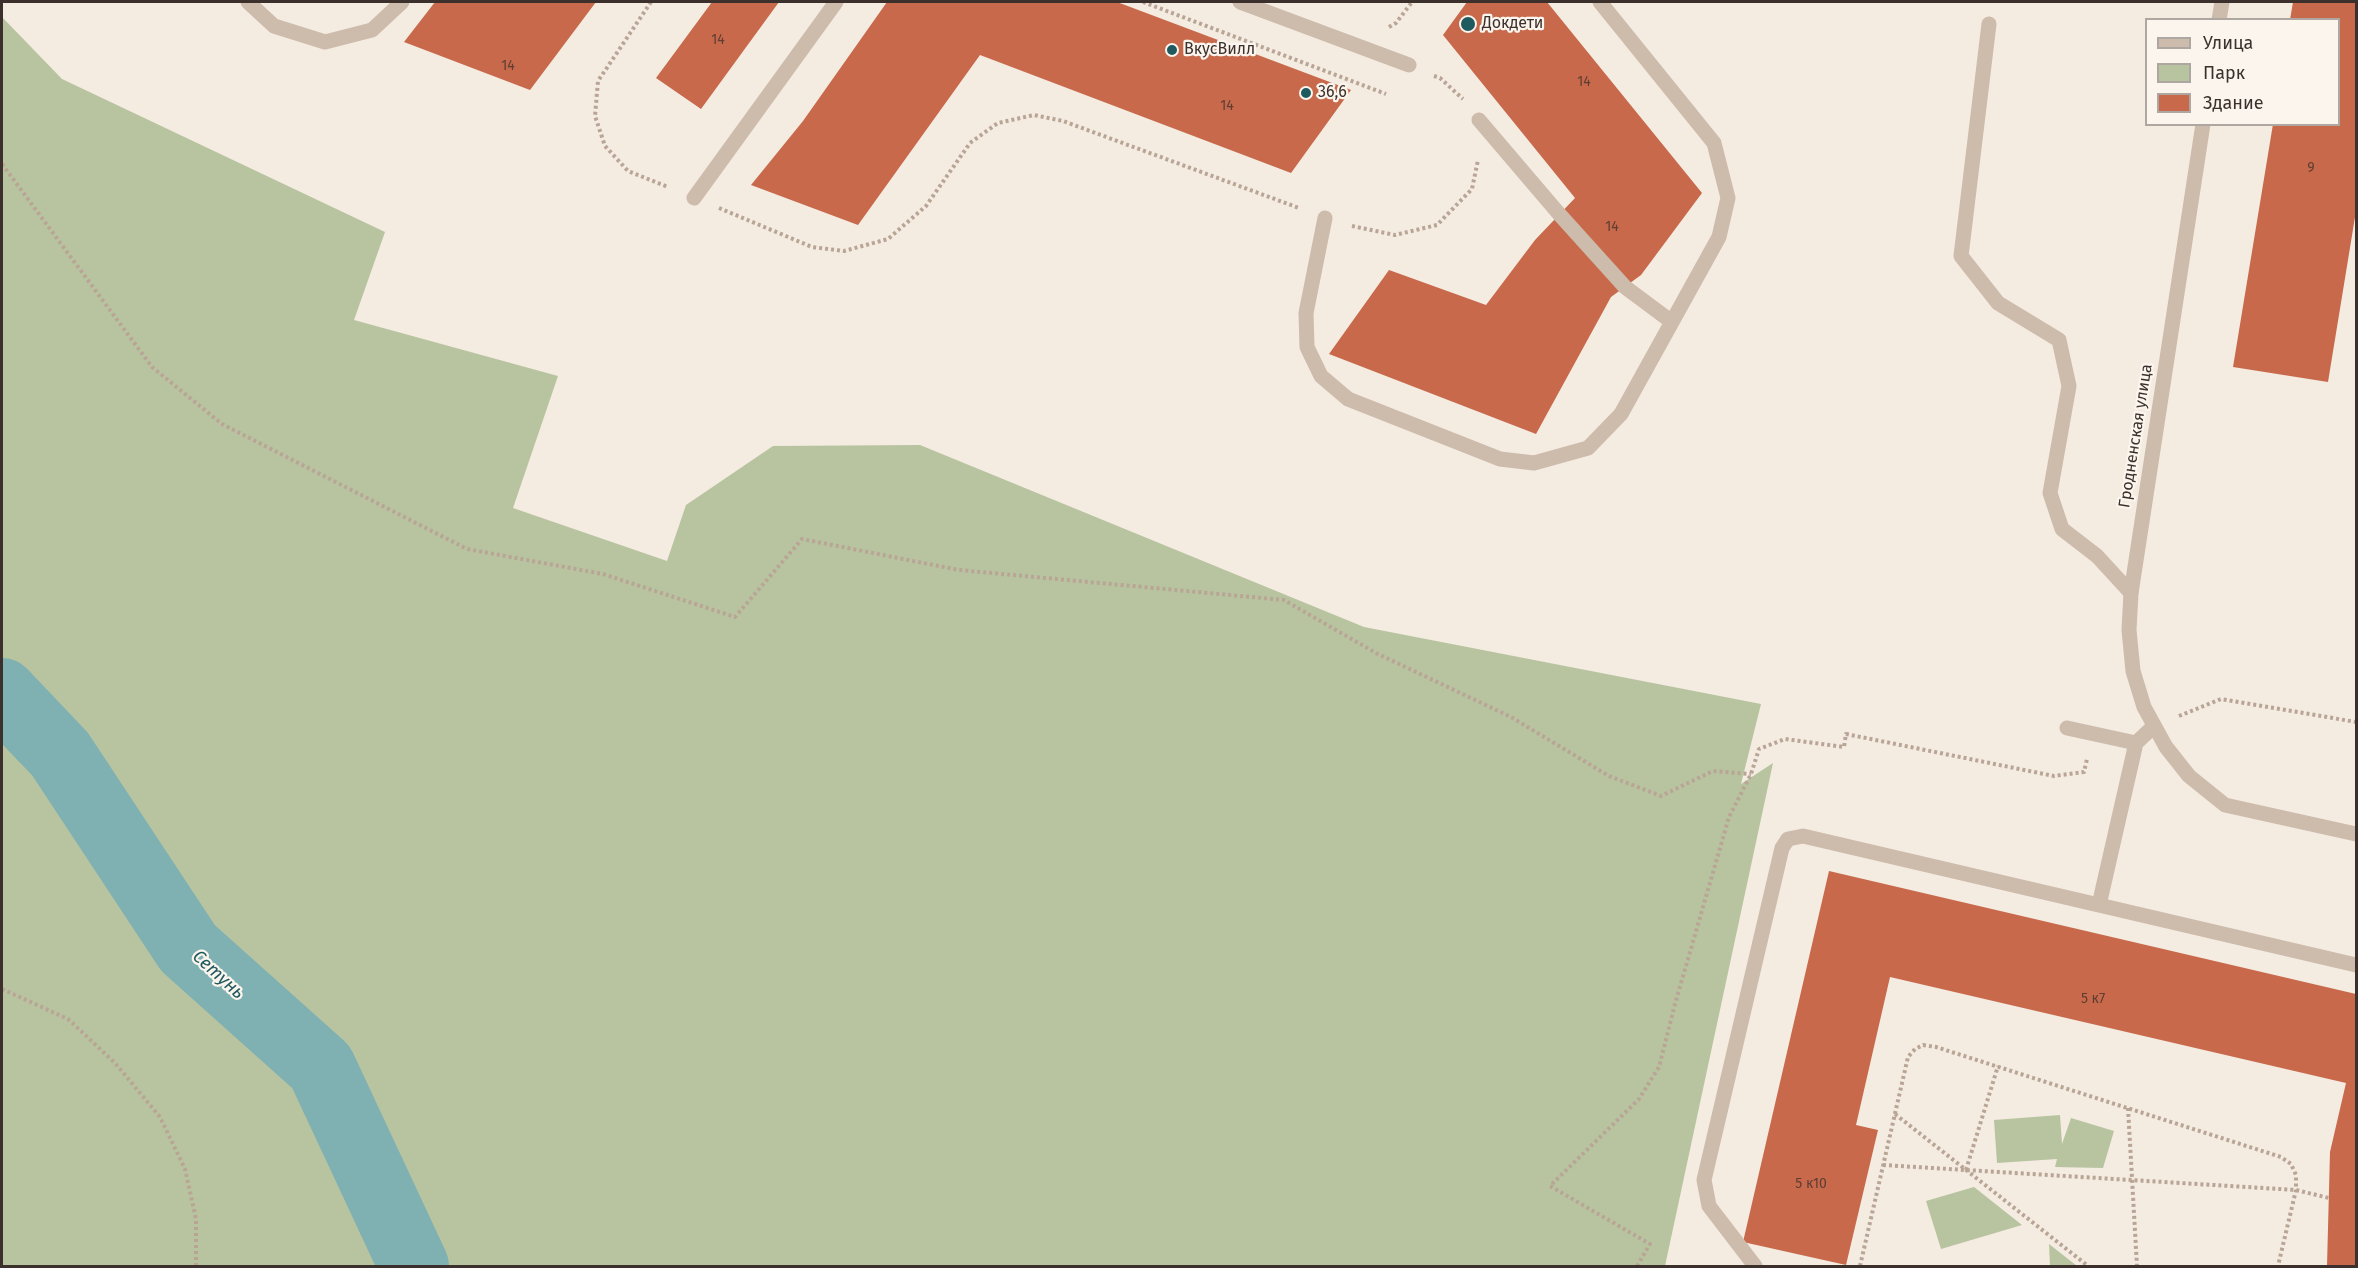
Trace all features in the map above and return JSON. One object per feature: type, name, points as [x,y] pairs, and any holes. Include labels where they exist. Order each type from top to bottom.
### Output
[{"type":"street","points":[[248,2],[274,26],[325,42],[372,30],[402,2]]},
{"type":"street","points":[[694,198],[836,2]]},
{"type":"street","points":[[1240,2],[1409,65]]},
{"type":"street","points":[[1325,218],[1306,313],[1307,347],[1321,376],[1348,399],[1500,459],[1534,463],[1588,448],[1621,414],[1719,237],[1728,198],[1714,143],[1600,2]]},
{"type":"street","points":[[2219,18],[2222,2]]},
{"type":"street","points":[[1989,24],[1961,256],[1998,303],[2059,340],[2069,386],[2050,493],[2062,529],[2097,556],[2132,592]]},
{"type":"street","points":[[1479,120],[1625,287],[1672,322]]},
{"type":"street","name":"Гродненская улица","points":[[2203,126],[2132,592],[2128,630],[2133,671],[2144,707],[2166,747],[2189,776],[2225,805],[2356,834]]},
{"type":"street","points":[[2099,905],[2136,743],[2153,727]]},
{"type":"street","points":[[2067,728],[2136,743]]},
{"type":"street","points":[[1755,1266],[1709,1206],[1705,1195],[1704,1180],[1782,848],[1785,842],[1794,836],[1803,836],[2356,965]]},
{"type":"path","points":[[651,2],[597,81],[595,116],[605,146],[628,171],[812,247],[844,251],[888,239],[926,206],[970,143],[998,123],[1034,115],[1063,121],[1346,225],[1395,235],[1437,225],[1472,189],[1482,143],[1479,120],[1458,93],[1440,78],[1409,65]]},
{"type":"path","points":[[1143,2],[1386,94]]},
{"type":"path","points":[[2,164],[152,366],[222,424],[466,549],[603,574],[735,617],[802,538],[959,570],[1284,600],[1376,652],[1511,717],[1609,776],[1661,796],[1713,771],[1750,774]]},
{"type":"path","points":[[2153,727],[2221,699],[2356,722]]},
{"type":"path","points":[[1637,1266],[1650,1244],[1550,1186],[1639,1099],[1659,1067],[1729,817],[1750,774],[1759,749],[1785,739],[1844,747],[1846,734],[2054,776]]},
{"type":"path","points":[[2,989],[68,1019],[115,1063],[160,1117],[184,1169],[196,1219],[196,1266]]},
{"type":"path","points":[[1860,1266],[1908,1057],[1915,1049],[1923,1045],[1998,1066],[2281,1157],[2291,1164],[2296,1174],[2296,1190],[2278,1266]]},
{"type":"path","points":[[1966,1170],[1998,1066]]},
{"type":"path","points":[[2128,1108],[2137,1266]]},
{"type":"path","points":[[1895,1114],[2088,1266]]},
{"type":"path","points":[[1883,1165],[2296,1190],[2329,1198]]},
{"type":"green space","points":[[2,17],[62,79],[385,232],[354,320],[558,376],[513,508],[667,561],[686,505],[773,446],[920,445],[1364,627],[1761,704],[1741,784],[1773,763],[1665,1266],[2,1266]]},
{"type":"green space","points":[[2060,1115],[2062,1144],[2071,1118],[2114,1131],[2103,1168],[2055,1167],[2057,1159],[1997,1163],[1994,1120]]},
{"type":"green space","points":[[1974,1187],[2022,1225],[1941,1249],[1926,1201]]},
{"type":"green space","points":[[2049,1244],[2077,1266],[2050,1266]]},
{"type":"building","points":[[435,2],[596,2],[530,90],[404,42]]},
{"type":"building","points":[[712,2],[779,2],[701,109],[656,78]]},
{"type":"building","points":[[887,2],[1117,2],[1351,90],[1291,173],[980,55],[858,225],[751,185],[803,121]]},
{"type":"building","points":[[1467,2],[1547,2],[1702,193],[1641,275],[1611,297],[1536,434],[1329,354],[1389,270],[1486,305],[1535,240],[1575,198],[1443,35]]},
{"type":"building","points":[[2293,2],[2356,2],[2356,211],[2328,382],[2233,367],[2273,126],[2340,126],[2340,18],[2290,18]]},
{"type":"building","points":[[1829,871],[2356,994],[2356,1266],[2327,1266],[2330,1152],[2346,1083],[1890,977],[1856,1125],[1878,1130],[1846,1265],[1743,1242]]},
{"type":"waterway","name":"Сетунь","points":[[2,693],[60,754],[188,948],[321,1067],[414,1266]]},
{"type":"place","name":"Докдети","points":[[1468,24]]},
{"type":"place","name":"ВкусВилл","points":[[1172,50]]},
{"type":"place","name":"36,6","points":[[1306,93]]}]
